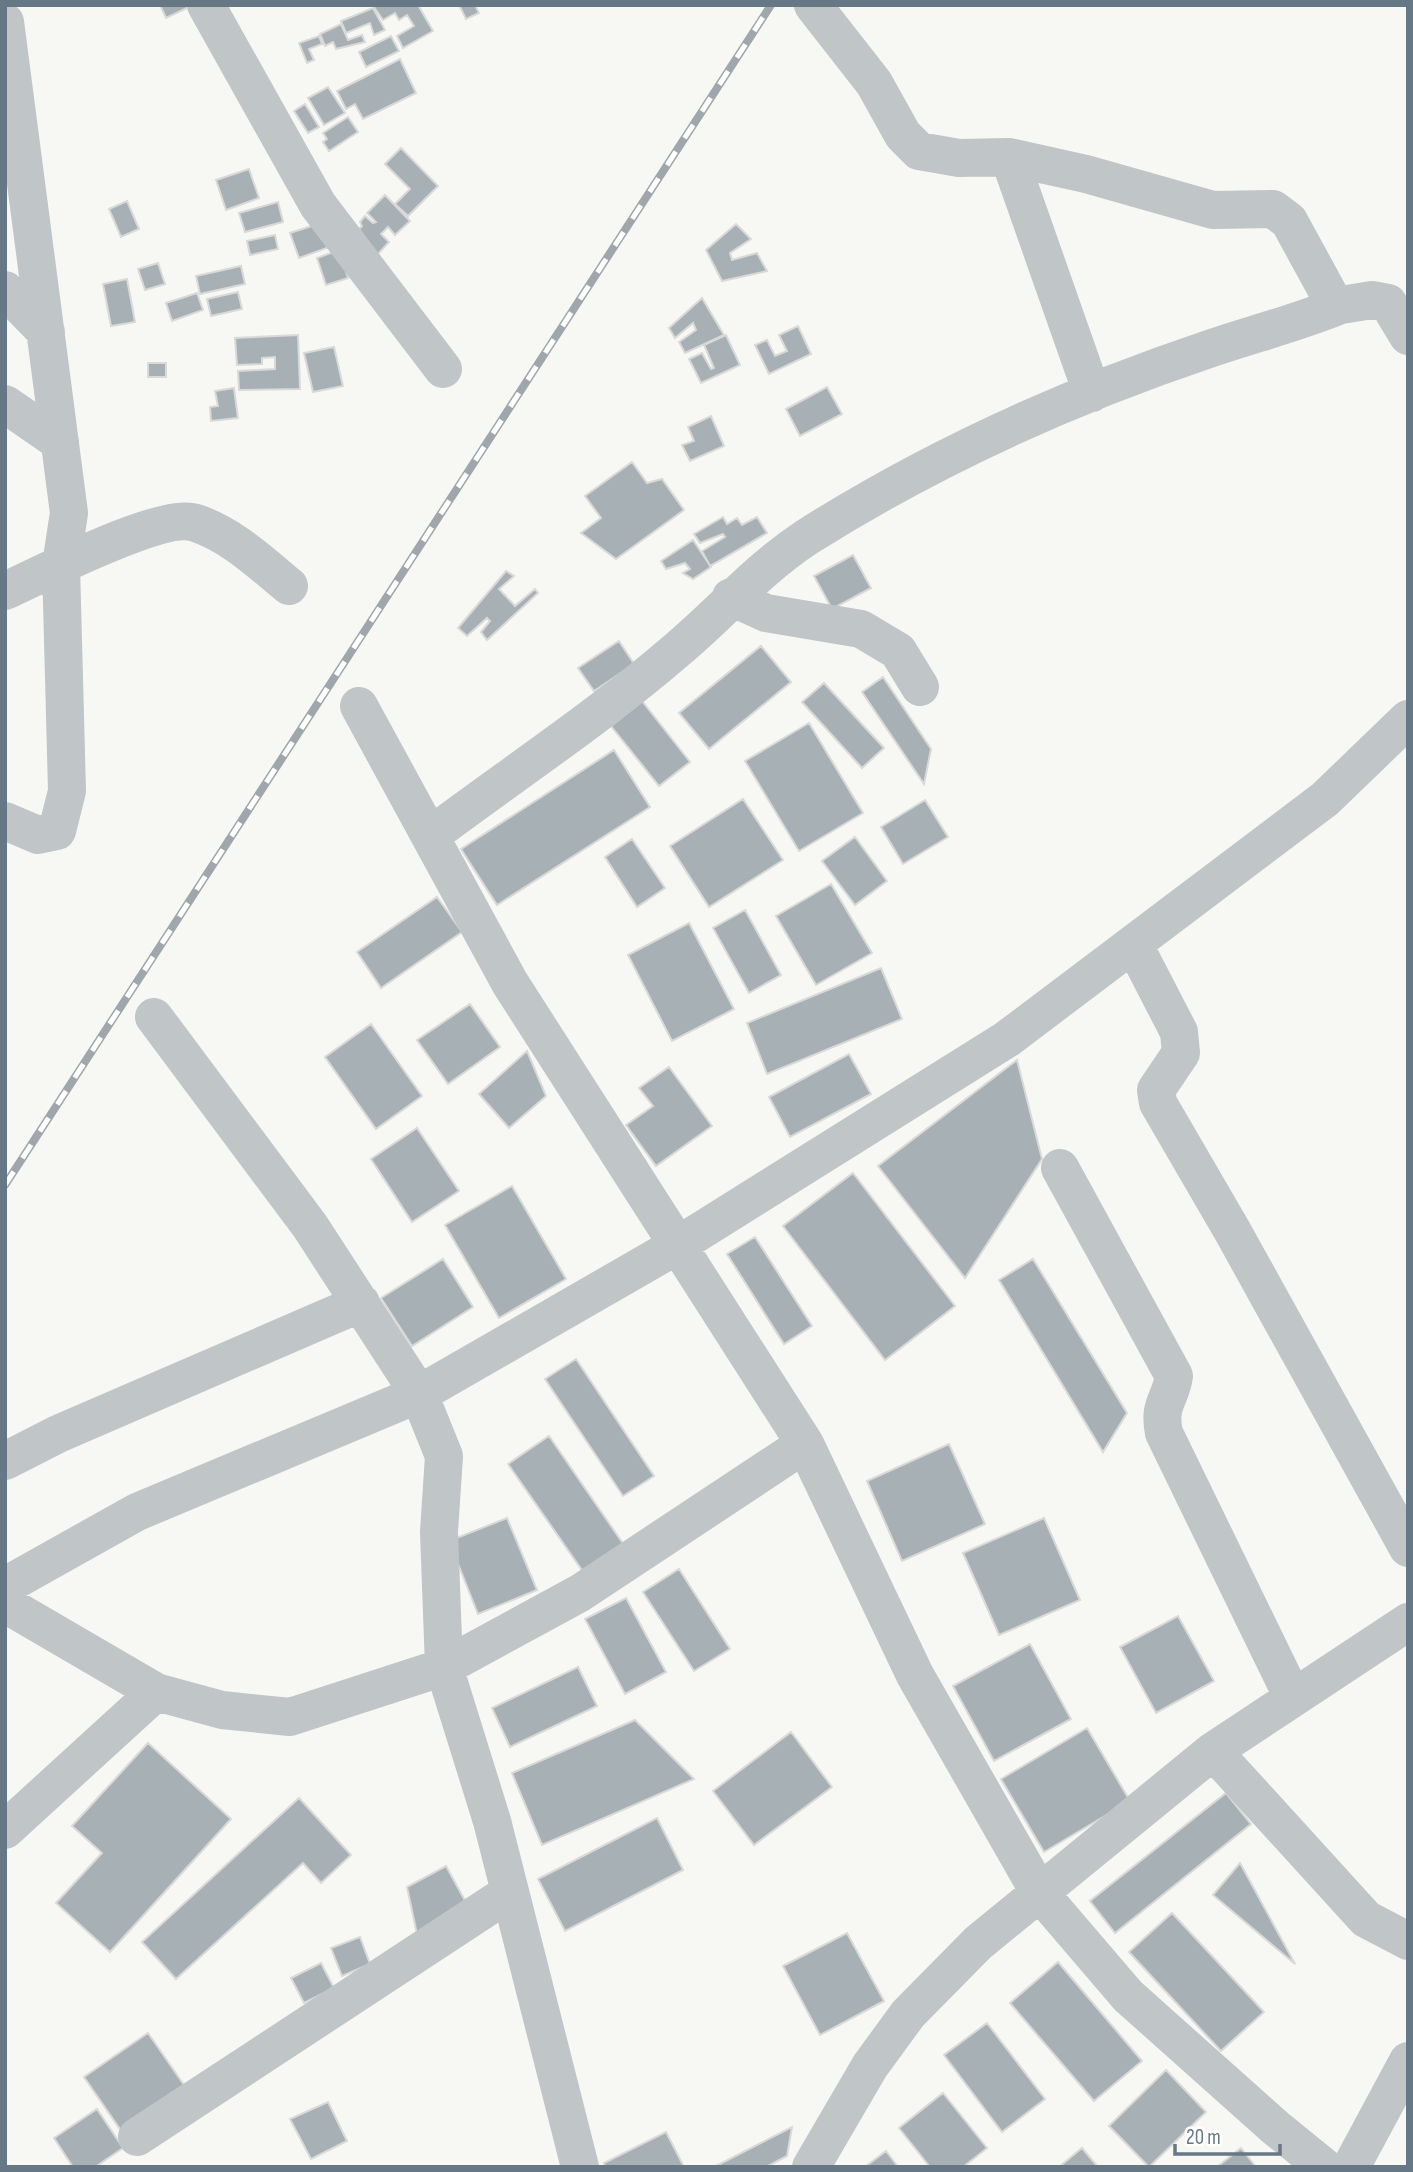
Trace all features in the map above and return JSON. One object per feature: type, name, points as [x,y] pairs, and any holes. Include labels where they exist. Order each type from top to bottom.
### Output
[{"type":"street","points":[[206,5],[318,205],[443,369]]},
{"type":"street","points":[[813,5],[874,83],[903,135],[919,151],[959,158],[1009,157],[1086,174],[1213,210],[1273,209],[1289,221],[1323,287],[1341,305]]},
{"type":"street","points":[[5,22],[8,94],[46,332],[69,513],[61,565],[66,791],[57,831],[38,835],[5,821]]},
{"type":"street","points":[[1009,157],[1092,393]]},
{"type":"street","points":[[5,289],[46,332]]},
{"type":"street","points":[[430,836],[679,649],[731,597],[778,556],[920,473],[1035,415],[1210,349],[1288,327],[1341,305],[1372,300],[1388,303],[1408,336]]},
{"type":"street","points":[[5,332],[46,332]]},
{"type":"street","points":[[5,404],[60,442]]},
{"type":"street","points":[[5,591],[150,527],[194,522],[239,545],[289,586]]},
{"type":"street","points":[[731,597],[766,613],[861,629],[898,651],[920,687]]},
{"type":"street","points":[[359,706],[510,983],[806,1444],[915,1675],[1039,1892],[1128,1996],[1276,2128],[1324,2167]]},
{"type":"street","points":[[5,1586],[137,1512],[419,1394],[678,1245],[1007,1038],[1325,799],[1408,719]]},
{"type":"street","points":[[1134,944],[1179,1032],[1181,1053],[1156,1090],[1158,1103],[1233,1232],[1408,1548]]},
{"type":"street","points":[[154,1017],[310,1226],[419,1394],[444,1456],[439,1532],[444,1667],[492,1821],[580,2167]]},
{"type":"street","points":[[1060,1168],[1174,1376],[1171,1391],[1163,1402],[1160,1414],[1164,1433],[1293,1698]]},
{"type":"street","points":[[5,1461],[58,1434],[360,1303]]},
{"type":"street","points":[[5,1604],[156,1692],[222,1710],[289,1717],[444,1667],[580,1593],[806,1444]]},
{"type":"street","points":[[811,2167],[870,2066],[908,2014],[978,1943],[1213,1751],[1408,1622]]},
{"type":"street","points":[[5,1830],[156,1692]]},
{"type":"street","points":[[1213,1751],[1366,1919],[1408,1941]]},
{"type":"street","points":[[137,2137],[509,1893]]},
{"type":"street","points":[[1351,2167],[1408,2061]]},
{"type":"building","points":[[160,5],[191,5],[191,6],[166,18]]},
{"type":"building","points":[[418,5],[433,31],[403,48],[397,36],[414,26],[407,15],[399,20],[395,13],[383,20],[374,7]]},
{"type":"building","points":[[459,5],[475,5],[479,13],[466,19]]},
{"type":"building","points":[[373,8],[385,30],[374,35],[370,23],[346,33],[341,21]]},
{"type":"building","points":[[341,24],[348,40],[362,35],[365,42],[336,49],[333,42],[325,46],[320,34]]},
{"type":"building","points":[[319,36],[322,44],[309,49],[314,60],[307,63],[299,43]]},
{"type":"building","points":[[391,36],[399,51],[366,67],[359,52]]},
{"type":"building","points":[[400,59],[416,93],[363,119],[355,104],[346,109],[337,91]]},
{"type":"building","points":[[328,87],[345,113],[324,125],[308,98]]},
{"type":"building","points":[[305,104],[319,127],[308,133],[294,111]]},
{"type":"building","points":[[348,117],[358,132],[329,151],[323,142],[327,139],[323,133]]},
{"type":"building","points":[[401,148],[438,186],[408,216],[395,204],[410,189],[385,164]]},
{"type":"building","points":[[249,169],[259,198],[226,210],[216,180]]},
{"type":"building","points":[[385,195],[410,221],[395,235],[388,227],[381,234],[389,242],[377,255],[359,229],[365,216],[373,223],[376,222],[367,213]]},
{"type":"building","points":[[127,201],[139,229],[121,237],[109,209]]},
{"type":"building","points":[[278,202],[283,222],[245,232],[239,213]]},
{"type":"building","points":[[327,221],[335,245],[299,258],[290,233]]},
{"type":"building","points":[[736,224],[751,239],[730,253],[732,260],[757,253],[767,271],[722,281],[706,250]]},
{"type":"building","points":[[275,235],[278,249],[250,255],[247,241]]},
{"type":"building","points":[[339,250],[348,278],[326,285],[317,258]]},
{"type":"building","points":[[158,263],[165,284],[145,290],[138,269]]},
{"type":"building","points":[[241,266],[245,284],[200,294],[196,276]]},
{"type":"building","points":[[127,279],[135,322],[111,326],[103,284]]},
{"type":"building","points":[[238,292],[242,309],[211,316],[207,299]]},
{"type":"building","points":[[197,293],[203,310],[172,321],[166,303]]},
{"type":"building","points":[[702,298],[724,335],[685,353],[679,342],[696,330],[693,323],[675,338],[669,328]]},
{"type":"building","points":[[798,326],[811,354],[769,374],[755,345],[767,340],[775,356],[787,351],[779,335]]},
{"type":"building","points":[[298,335],[300,389],[239,390],[238,371],[275,369],[275,357],[262,358],[262,364],[237,365],[235,338]]},
{"type":"building","points":[[726,335],[740,365],[701,383],[689,359],[702,353],[711,369],[714,368],[704,345]]},
{"type":"building","points":[[334,347],[343,386],[313,392],[304,353]]},
{"type":"building","points":[[148,363],[166,363],[166,377],[148,377]]},
{"type":"building","points":[[827,387],[842,414],[800,436],[786,409]]},
{"type":"building","points":[[234,388],[238,418],[211,421],[210,407],[218,406],[215,391]]},
{"type":"building","points":[[711,416],[724,446],[690,461],[682,445],[694,441],[688,427]]},
{"type":"building","points":[[632,462],[647,483],[662,479],[684,510],[616,559],[581,533],[601,518],[585,496]]},
{"type":"building","points":[[723,517],[727,524],[737,518],[742,525],[757,517],[767,533],[710,566],[702,551],[725,537],[723,534],[700,543],[694,534]]},
{"type":"building","points":[[693,540],[711,567],[693,579],[683,573],[690,569],[685,563],[666,569],[661,561]]},
{"type":"building","points":[[853,555],[871,588],[832,609],[814,576]]},
{"type":"building","points":[[506,571],[514,576],[499,589],[515,606],[535,589],[538,593],[487,640],[481,632],[490,621],[487,618],[467,636],[458,628]]},
{"type":"building","points":[[619,641],[634,664],[594,691],[578,668]]},
{"type":"building","points":[[761,646],[791,682],[709,749],[679,713]]},
{"type":"building","points":[[883,677],[931,749],[924,784],[862,692]]},
{"type":"building","points":[[824,683],[884,748],[862,768],[802,702]]},
{"type":"building","points":[[642,701],[690,762],[659,786],[611,726]]},
{"type":"building","points":[[809,723],[863,813],[799,851],[745,761]]},
{"type":"building","points":[[614,750],[650,807],[497,905],[461,849]]},
{"type":"building","points":[[743,799],[783,860],[709,907],[670,846]]},
{"type":"building","points":[[925,800],[948,837],[903,864],[881,827]]},
{"type":"building","points":[[855,837],[887,881],[855,905],[822,861]]},
{"type":"building","points":[[632,839],[665,888],[637,907],[605,857]]},
{"type":"building","points":[[831,884],[872,953],[816,985],[776,916]]},
{"type":"building","points":[[437,897],[462,932],[381,988],[357,952]]},
{"type":"building","points":[[745,910],[781,975],[749,993],[713,928]]},
{"type":"building","points":[[689,923],[734,1009],[672,1041],[628,955]]},
{"type":"building","points":[[881,968],[902,1019],[767,1074],[747,1023]]},
{"type":"building","points":[[470,1004],[500,1047],[448,1084],[417,1040]]},
{"type":"building","points":[[371,1024],[422,1096],[376,1129],[325,1057]]},
{"type":"building","points":[[527,1051],[546,1096],[509,1128],[479,1094]]},
{"type":"building","points":[[849,1054],[871,1094],[790,1137],[769,1097]]},
{"type":"building","points":[[1017,1060],[1042,1159],[965,1278],[878,1166]]},
{"type":"building","points":[[669,1067],[712,1126],[656,1166],[626,1125],[653,1106],[639,1088]]},
{"type":"building","points":[[417,1128],[459,1191],[412,1222],[371,1159]]},
{"type":"building","points":[[853,1173],[955,1306],[885,1360],[783,1226]]},
{"type":"building","points":[[512,1186],[566,1279],[499,1318],[445,1225]]},
{"type":"building","points":[[755,1237],[812,1326],[784,1344],[727,1254]]},
{"type":"building","points":[[443,1259],[473,1307],[412,1346],[381,1298]]},
{"type":"building","points":[[1033,1259],[1127,1413],[1103,1452],[999,1280]]},
{"type":"building","points":[[576,1359],[654,1476],[623,1496],[545,1379]]},
{"type":"building","points":[[549,1436],[624,1545],[584,1573],[508,1464]]},
{"type":"building","points":[[949,1444],[985,1524],[902,1561],[867,1481]]},
{"type":"building","points":[[507,1518],[537,1590],[478,1614],[449,1541]]},
{"type":"building","points":[[1044,1518],[1080,1600],[999,1635],[963,1553]]},
{"type":"building","points":[[679,1569],[730,1649],[694,1671],[643,1592]]},
{"type":"building","points":[[626,1598],[666,1672],[625,1694],[585,1619]]},
{"type":"building","points":[[1178,1616],[1214,1681],[1156,1713],[1120,1647]]},
{"type":"building","points":[[1030,1644],[1071,1719],[994,1761],[953,1686]]},
{"type":"building","points":[[578,1667],[597,1706],[510,1747],[492,1708]]},
{"type":"building","points":[[635,1720],[694,1779],[542,1845],[512,1773]]},
{"type":"building","points":[[1087,1728],[1130,1801],[1044,1852],[1001,1779]]},
{"type":"building","points":[[791,1732],[832,1787],[754,1845],[713,1791]]},
{"type":"building","points":[[148,1743],[231,1819],[110,1952],[56,1903],[102,1853],[72,1826]]},
{"type":"building","points":[[1226,1793],[1251,1824],[1115,1933],[1090,1901]]},
{"type":"building","points":[[299,1798],[351,1855],[321,1883],[303,1863],[176,1979],[142,1942]]},
{"type":"building","points":[[657,1818],[683,1870],[565,1931],[538,1879]]},
{"type":"building","points":[[1240,1863],[1295,1964],[1213,1895]]},
{"type":"building","points":[[446,1866],[468,1906],[417,1934],[407,1887]]},
{"type":"building","points":[[1172,1913],[1264,2012],[1221,2051],[1129,1952]]},
{"type":"building","points":[[847,1933],[884,2001],[820,2035],[783,1966]]},
{"type":"building","points":[[360,1937],[370,1964],[342,1976],[331,1948]]},
{"type":"building","points":[[1058,1962],[1142,2061],[1094,2101],[1010,2003]]},
{"type":"building","points":[[321,1963],[334,1988],[304,2003],[291,1978]]},
{"type":"building","points":[[987,2023],[1045,2099],[1002,2132],[944,2055]]},
{"type":"building","points":[[148,2033],[186,2088],[122,2132],[84,2077]]},
{"type":"building","points":[[1166,2070],[1206,2112],[1149,2167],[1109,2126]]},
{"type":"building","points":[[943,2093],[987,2148],[963,2167],[930,2167],[899,2128]]},
{"type":"building","points":[[328,2102],[347,2141],[311,2159],[290,2119]]},
{"type":"building","points":[[97,2109],[123,2148],[95,2167],[73,2167],[54,2138]]},
{"type":"building","points":[[792,2127],[787,2156],[766,2167],[714,2167]]},
{"type":"building","points":[[666,2132],[684,2167],[605,2167],[604,2163]]},
{"type":"building","points":[[1082,2148],[1098,2167],[1059,2167]]},
{"type":"building","points":[[1241,2148],[1256,2167],[1217,2167]]},
{"type":"building","points":[[886,2151],[898,2167],[865,2167]]},
{"type":"railway","points":[[5,1185],[771,5]]}]
